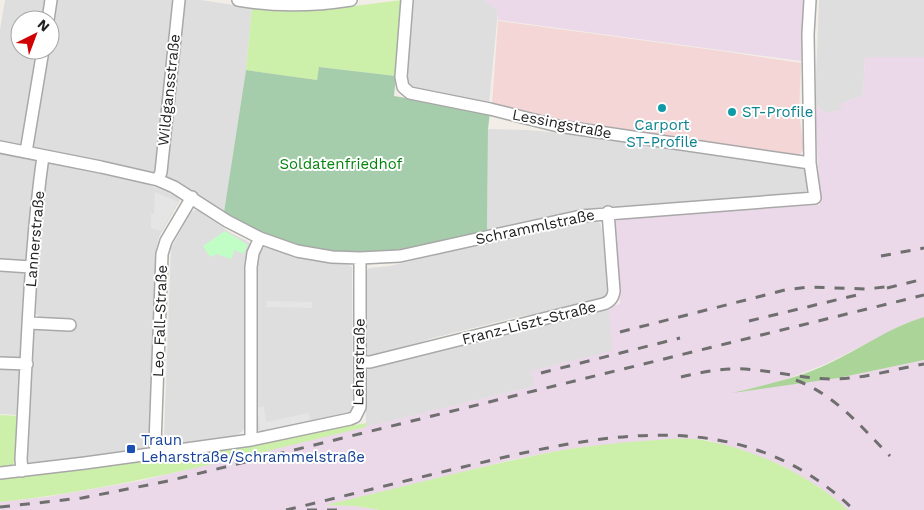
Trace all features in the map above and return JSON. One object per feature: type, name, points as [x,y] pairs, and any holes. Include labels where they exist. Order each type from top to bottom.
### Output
[{"type":"street","name":"Wildgansstraße","points":[[158,180],[161,172],[178,0]]},
{"type":"street","points":[[238,0],[302,6],[352,0]]},
{"type":"street","name":"Lessingstraße","points":[[407,0],[401,78],[403,87],[410,93],[490,108],[558,126],[810,163]]},
{"type":"street","points":[[810,0],[808,34],[810,163]]},
{"type":"street","points":[[26,152],[41,60]]},
{"type":"street","name":"Schrammlstraße","points":[[0,147],[158,180],[174,187],[227,221],[260,238],[297,251],[332,257],[360,258],[400,256],[566,218],[608,212],[815,198],[810,163]]},
{"type":"street","name":"Lannerstraße","points":[[22,471],[21,459],[31,268],[43,156]]},
{"type":"street","name":"Leo Fall-Straße","points":[[157,453],[155,444],[162,254],[166,242],[192,198]]},
{"type":"street","name":"Franz-Liszt-Straße","points":[[360,362],[378,360],[610,301],[614,291],[608,212]]},
{"type":"street","points":[[250,440],[251,266],[253,253],[260,238]]},
{"type":"street","name":"Leharstraße","points":[[0,473],[250,440],[355,417],[360,407],[360,258]]},
{"type":"street","points":[[0,265],[31,268]]},
{"type":"street","points":[[29,323],[70,325]]},
{"type":"street","points":[[0,363],[27,364]]},
{"type":"shaded area","points":[[5,0],[45,0],[44,10],[10,10],[10,60],[36,60],[24,141],[19,145],[0,143],[0,30]]},
{"type":"shaded area","points":[[55,0],[174,0],[156,170],[154,172],[38,149],[33,146],[46,60],[60,60],[60,10],[53,10]]},
{"type":"shaded area","points":[[182,0],[201,0],[252,8],[246,70],[224,212],[169,180],[164,172]]},
{"type":"shaded area","points":[[411,0],[485,0],[498,11],[489,104],[414,89],[409,86],[405,78]]},
{"type":"shaded area","points":[[485,0],[804,0],[801,61],[498,20],[498,11]]},
{"type":"shaded area","points":[[819,0],[924,0],[924,57],[865,57],[863,95],[841,104],[842,110],[825,113],[815,104]]},
{"type":"shaded area","points":[[498,21],[801,63],[799,113],[804,148],[797,156],[566,123],[492,105]]},
{"type":"shaded area","points":[[865,57],[924,57],[924,317],[909,322],[826,364],[779,382],[740,391],[838,378],[924,360],[924,510],[848,510],[819,487],[783,466],[742,450],[707,440],[669,439],[583,447],[511,460],[328,505],[355,506],[380,510],[0,510],[0,502],[46,497],[144,480],[535,386],[531,371],[612,351],[609,307],[620,304],[613,231],[616,221],[624,218],[820,205],[815,104],[825,113],[841,110],[841,104],[863,95]]},
{"type":"shaded area","points":[[488,129],[529,130],[568,134],[802,166],[806,169],[809,184],[806,192],[797,196],[601,207],[487,231]]},
{"type":"shaded area","points":[[0,152],[33,158],[36,163],[27,257],[25,261],[0,261]]},
{"type":"shaded area","points":[[52,162],[137,180],[176,196],[180,200],[159,237],[156,249],[154,296],[156,302],[149,445],[145,448],[32,464],[27,458],[33,335],[35,331],[39,330],[73,331],[73,319],[40,317],[35,313],[37,253],[47,166]]},
{"type":"shaded area","points":[[155,192],[178,202],[161,231],[151,228],[151,214],[154,214]]},
{"type":"shaded area","points":[[197,210],[250,244],[245,263],[245,425],[243,431],[237,435],[168,445],[164,437],[171,248],[191,212]]},
{"type":"shaded area","points":[[593,220],[600,223],[602,230],[609,294],[605,299],[513,318],[433,338],[369,357],[366,355],[365,273],[369,268],[390,266],[557,226]]},
{"type":"shaded area","points":[[265,247],[301,258],[352,267],[353,405],[350,412],[263,431],[256,428],[257,269],[258,257],[261,250]]},
{"type":"shaded area","points":[[0,269],[22,272],[26,279],[22,353],[21,356],[13,359],[0,358]]},
{"type":"shaded area","points":[[266,301],[312,302],[312,308],[266,307]]},
{"type":"shaded area","points":[[609,307],[613,351],[532,371],[535,386],[366,427],[365,373],[369,367]]},
{"type":"shaded area","points":[[0,367],[17,368],[20,371],[19,415],[0,414]]},
{"type":"shaded area","points":[[257,407],[264,407],[266,422],[309,413],[310,421],[267,430],[266,425],[266,430],[260,430]]},
{"type":"green space","points":[[402,0],[396,76],[320,67],[317,80],[246,70],[252,8],[299,11],[322,10]]},
{"type":"green space","name":"Soldatenfriedhof","points":[[319,67],[396,76],[394,96],[490,112],[488,129],[487,231],[397,251],[364,254],[347,253],[313,248],[280,240],[254,229],[224,212],[246,70],[317,80]]},
{"type":"green space","points":[[225,231],[248,245],[243,254],[235,250],[231,259],[217,254],[210,257],[203,246]]},
{"type":"green space","points":[[924,317],[924,360],[838,378],[732,393],[781,381],[817,369],[899,326]]},
{"type":"green space","points":[[0,415],[19,416],[16,461],[11,466],[0,467]]},
{"type":"green space","points":[[353,422],[356,425],[366,423],[366,427],[138,480],[92,489],[0,502],[0,477],[82,470],[174,456],[175,462],[202,451]]},
{"type":"green space","points":[[669,439],[702,440],[726,445],[764,458],[817,486],[848,510],[380,510],[355,506],[326,505],[552,452]]},
{"type":"railway","points":[[881,256],[924,248]]},
{"type":"railway","points":[[887,288],[924,279]]},
{"type":"railway","points":[[620,332],[785,290],[809,287],[866,289],[895,286]]},
{"type":"railway","points":[[749,321],[865,293]]},
{"type":"railway","points":[[0,507],[82,498],[168,481],[924,295]]},
{"type":"railway","points":[[541,373],[680,338]]},
{"type":"railway","points":[[681,377],[737,369],[811,378],[845,379],[924,364]]},
{"type":"railway","points":[[796,380],[836,403],[890,456]]},
{"type":"railway","points":[[286,510],[566,444],[617,437],[668,435],[717,440],[764,453],[810,476],[854,510]]},
{"type":"railway","points":[[307,510],[338,510]]},
{"type":"place","name":"Carport ST-Profile","points":[[662,108]]},
{"type":"place","name":"ST-Profile","points":[[732,112]]},
{"type":"place","name":"Traun Leharstraße/Schrammelstraße","points":[[131,449]]}]
